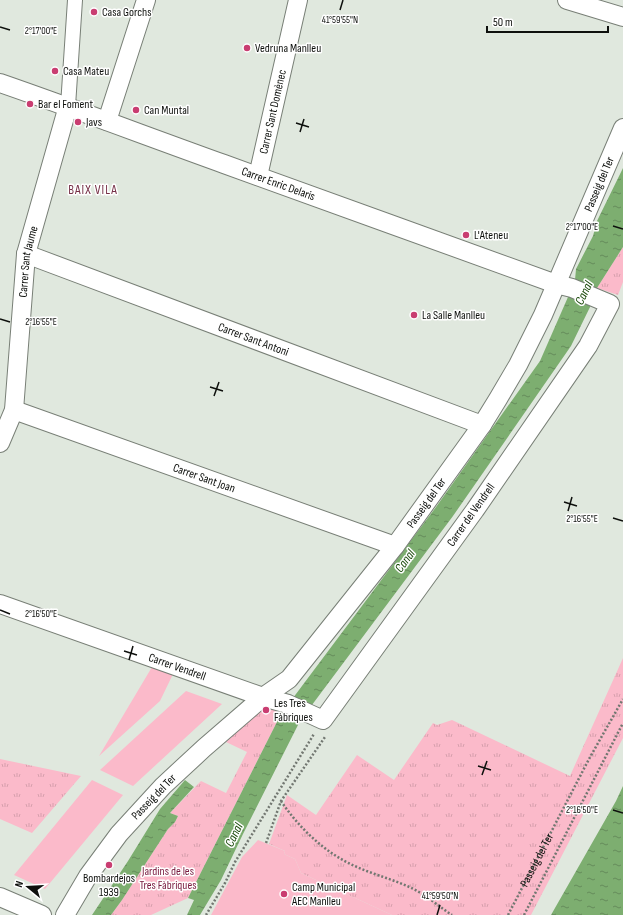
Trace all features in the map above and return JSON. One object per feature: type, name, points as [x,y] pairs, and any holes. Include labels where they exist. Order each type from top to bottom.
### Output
[{"type":"street","points":[[68,106],[75,0]]},
{"type":"street","points":[[107,121],[146,0]]},
{"type":"street","name":"Carrer Sant Domènec","points":[[258,176],[298,0]]},
{"type":"street","points":[[567,0],[623,17]]},
{"type":"street","name":"Carrer Enric Delaris","points":[[0,83],[68,106],[564,286]]},
{"type":"street","name":"Carrer Sant Jaume","points":[[0,443],[14,410],[26,254],[68,106]]},
{"type":"street","name":"Passeig del Ter","points":[[65,915],[88,876],[124,829],[163,786],[199,752],[263,697],[289,679],[395,546],[482,425],[518,365],[543,315],[564,286],[623,128]]},
{"type":"street","name":"Carrer Sant Antoni","points":[[26,254],[482,425]]},
{"type":"street","name":"Carrer del Vendrell","points":[[263,697],[288,704],[323,720],[489,491],[588,346],[610,304],[564,286]]},
{"type":"street","name":"Carrer Sant Joan","points":[[14,410],[395,546]]},
{"type":"street","name":"Carrer Vendrell","points":[[0,604],[263,697]]},
{"type":"street","points":[[0,897],[42,915]]},
{"type":"path","name":"Passeig del Ter","points":[[508,915],[589,759],[623,699]]},
{"type":"path","name":"Passeig del Ter","points":[[524,915],[623,723]]},
{"type":"path","points":[[206,915],[225,883],[235,862],[316,730]]},
{"type":"path","points":[[266,843],[280,802],[325,736]]},
{"type":"path","points":[[280,802],[300,826],[336,856],[356,866],[391,879],[419,892],[452,915]]},
{"type":"green space","points":[[623,247],[623,282],[618,295],[597,288]]},
{"type":"green space","points":[[623,658],[623,738],[531,915],[392,915],[301,873],[295,859],[284,854],[285,851],[269,844],[287,795],[316,815],[357,755],[394,780],[433,723],[437,725],[452,720],[570,776]]},
{"type":"green space","points":[[152,667],[173,674],[160,701],[99,756]]},
{"type":"green space","points":[[186,691],[222,704],[133,786],[100,770]]},
{"type":"green space","name":"Jardins de les Tres Fàbriques","points":[[264,707],[281,714],[188,898],[151,915],[111,915],[168,829],[175,822],[178,816],[170,813],[201,781],[226,793],[247,752],[226,742]]},
{"type":"green space","points":[[0,759],[81,776],[32,833],[0,819]]},
{"type":"green space","points":[[92,780],[123,795],[45,889],[14,875]]},
{"type":"green space","name":"Camp Municipal AEC Manlleu","points":[[258,840],[285,851],[284,854],[295,859],[301,873],[392,915],[211,915],[242,857]]},
{"type":"water","name":"Canal","points":[[623,168],[623,247],[597,288],[591,305],[571,346],[453,516],[300,721],[221,880],[200,915],[187,915],[194,900],[188,898],[281,714],[436,507],[540,361],[575,280],[576,269],[593,236],[597,221]]},
{"type":"water","points":[[185,780],[194,787],[170,813],[178,816],[175,822],[168,829],[122,900],[111,915],[92,915],[160,809]]},
{"type":"water","points":[[623,786],[623,915],[551,915],[616,801]]},
{"type":"place","name":"Casa Gorchs","points":[[94,12]]},
{"type":"place","name":"Vedruna Manlleu","points":[[247,48]]},
{"type":"place","name":"Casa Mateu","points":[[55,71]]},
{"type":"place","name":"Bar el Foment","points":[[30,104]]},
{"type":"place","name":"Can Muntal","points":[[136,110]]},
{"type":"place","name":"Javs","points":[[78,122]]},
{"type":"place","name":"L'Ateneu","points":[[466,235]]},
{"type":"place","name":"La Salle Manlleu","points":[[414,315]]},
{"type":"place","name":"Les Tres Fàbriques","points":[[266,710]]},
{"type":"place","name":"Bombardejos 1939","points":[[109,865]]},
{"type":"place","name":"Camp Municipal AEC Manlleu","points":[[284,894]]},
{"type":"district","name":"BAIX VILA","points":[[93,190]]}]
